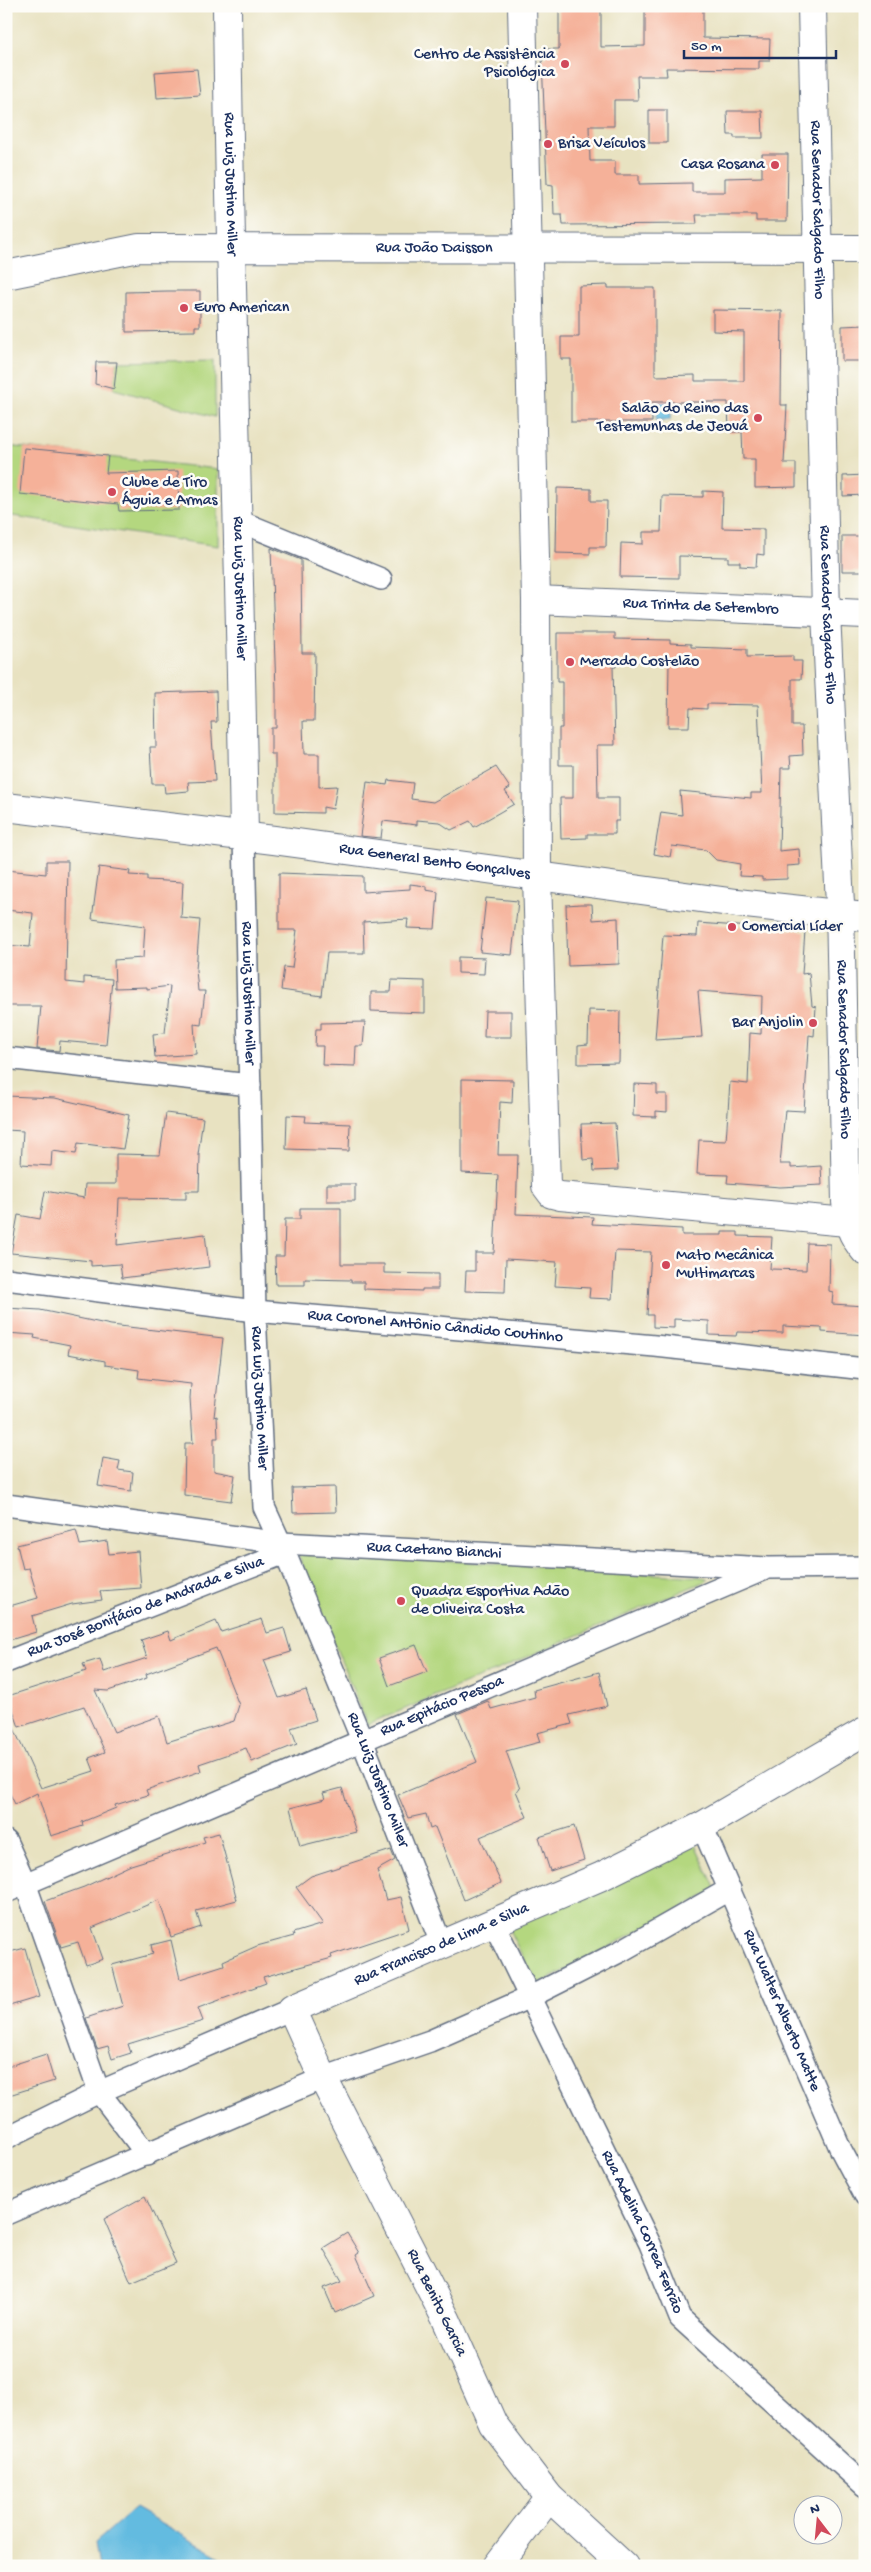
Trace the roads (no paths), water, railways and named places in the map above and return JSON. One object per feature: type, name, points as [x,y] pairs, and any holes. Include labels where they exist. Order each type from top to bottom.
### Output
[{"type":"street","name":"Rua Luiz Justino Miller","points":[[227,6],[230,247],[239,521],[255,1311],[264,1507],[283,1548],[362,1740],[442,1946]]},
{"type":"street","points":[[522,6],[536,600],[537,876],[544,1140],[546,1180],[549,1192],[560,1196],[847,1222],[851,1233],[865,1251]]},
{"type":"street","name":"Rua Senador Salgado Filho","points":[[812,6],[826,613],[852,916],[847,1222]]},
{"type":"street","name":"Rua João Daisson","points":[[6,275],[139,248],[527,247],[865,249]]},
{"type":"street","points":[[239,521],[381,579]]},
{"type":"street","name":"Rua Trinta de Setembro","points":[[536,600],[865,614]]},
{"type":"street","name":"Rua General Bento Gonçalves","points":[[6,808],[852,916]]},
{"type":"street","points":[[6,1058],[250,1085]]},
{"type":"street","name":"Rua Coronel Antônio Cândido Coutinho","points":[[6,1279],[255,1311],[655,1346],[865,1369]]},
{"type":"street","name":"Rua Caetano Bianchi","points":[[6,1506],[283,1548],[768,1568],[865,1567]]},
{"type":"street","name":"Rua José Bonifácio de Andrada e Silva","points":[[6,1662],[283,1548]]},
{"type":"street","name":"Rua Epitácio Pessoa","points":[[16,1888],[768,1568]]},
{"type":"street","name":"Rua Francisco de Lima e Silva","points":[[6,2138],[99,2092],[602,1876],[702,1826],[865,1731]]},
{"type":"street","name":"Rua Walter Alberto Matte","points":[[702,1826],[841,2150],[865,2195]]},
{"type":"street","points":[[6,1841],[16,1888],[99,2092],[147,2155]]},
{"type":"street","points":[[6,2214],[323,2078],[430,2041],[530,1997],[621,1950],[730,1889]]},
{"type":"street","name":"Rua Adelina Correa Ferrão","points":[[494,1924],[650,2244],[680,2318],[865,2486]]},
{"type":"street","name":"Rua Benito Garcia","points":[[292,2009],[323,2078],[446,2319],[493,2424],[549,2497],[624,2566]]},
{"type":"street","points":[[497,2566],[549,2497]]},
{"type":"water","points":[[657,393],[671,393],[670,420],[656,420]]},
{"type":"water","points":[[135,2508],[236,2566],[99,2566],[95,2543]]},
{"type":"place","name":"Centro de Assistência Psicológica","points":[[565,64]]},
{"type":"place","name":"Brisa Veículos","points":[[548,144]]},
{"type":"place","name":"Casa Rosana","points":[[775,165]]},
{"type":"place","name":"Euro American","points":[[184,308]]},
{"type":"place","name":"Salão do Reino das Testemunhas de Jeová","points":[[758,418]]},
{"type":"place","name":"Clube de Tiro Águia e Armas","points":[[112,492]]},
{"type":"place","name":"Mercado Costelão","points":[[570,662]]},
{"type":"place","name":"Comercial Líder","points":[[732,927]]},
{"type":"place","name":"Bar Anjolin","points":[[813,1023]]},
{"type":"place","name":"Mato Mecânica Multimarcas","points":[[666,1265]]},
{"type":"place","name":"Quadra Esportiva Adão de Oliveira Costa","points":[[401,1601]]}]
